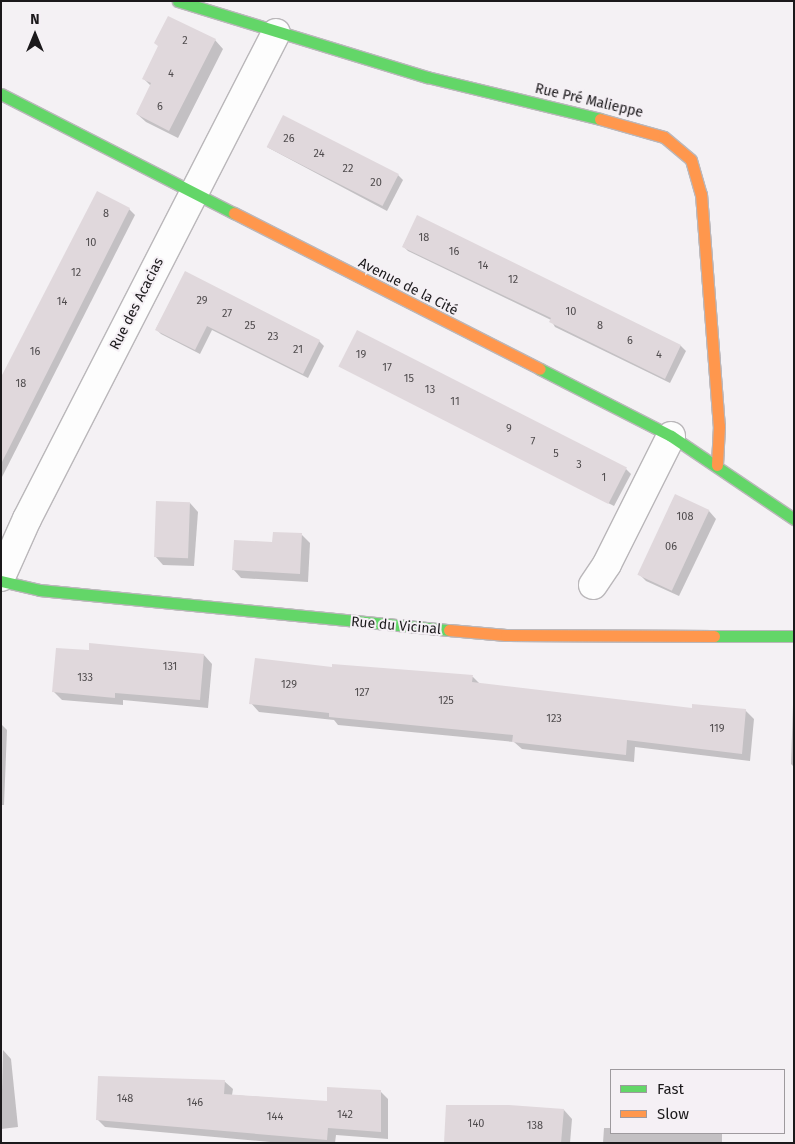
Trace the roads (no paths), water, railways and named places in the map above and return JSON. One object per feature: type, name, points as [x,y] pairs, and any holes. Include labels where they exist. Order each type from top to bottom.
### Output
[{"type":"street","name":"Rue Pré Malieppe","points":[[178,1],[276,33],[427,77],[648,131],[678,147],[691,160],[701,194],[719,426],[717,464]]},
{"type":"street","name":"Rue des Acacias","points":[[1,577],[27,519],[192,192],[276,33]]},
{"type":"street","name":"Avenue de la Cité","points":[[1,94],[671,436],[717,464],[794,519]]},
{"type":"street","points":[[593,585],[606,564],[671,436]]},
{"type":"street","name":"Rue du Vicinal","points":[[1,581],[40,590],[506,635],[794,636]]}]
